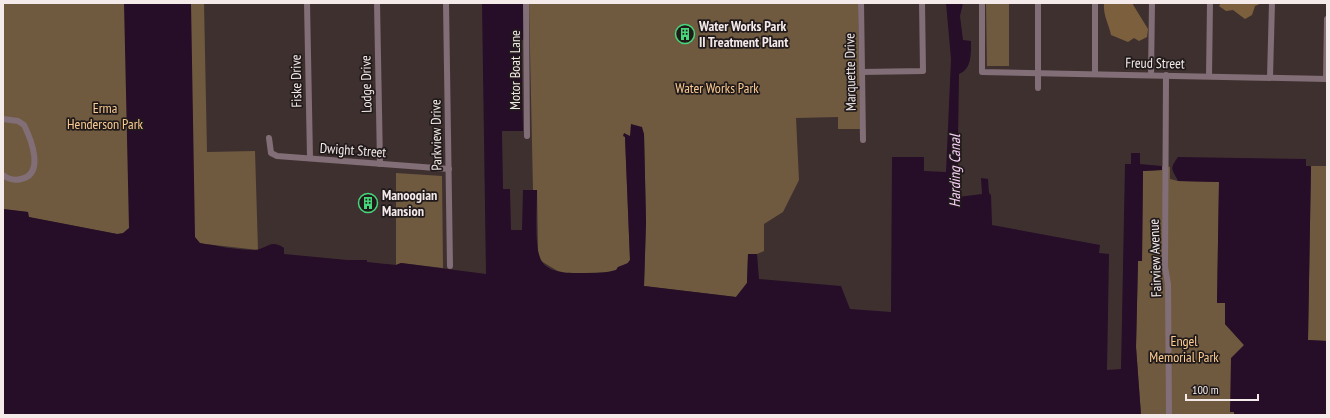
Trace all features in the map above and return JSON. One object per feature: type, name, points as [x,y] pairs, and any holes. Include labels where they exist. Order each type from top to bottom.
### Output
[{"type":"street","name":"Fiske Drive","points":[[307,3],[310,158]]},
{"type":"street","name":"Lodge Drive","points":[[377,3],[380,164]]},
{"type":"street","name":"Parkview Drive","points":[[446,3],[450,266]]},
{"type":"street","name":"Motor Boat Lane","points":[[526,3],[527,136]]},
{"type":"street","name":"Marquette Drive","points":[[861,3],[863,140]]},
{"type":"street","points":[[862,72],[923,71],[922,3]]},
{"type":"street","name":"Freud Street","points":[[982,3],[982,72],[1326,79]]},
{"type":"street","points":[[1038,3],[1038,88]]},
{"type":"street","points":[[1095,3],[1095,74]]},
{"type":"street","points":[[1151,75],[1152,3]]},
{"type":"street","points":[[1208,76],[1210,3]]},
{"type":"street","points":[[1270,77],[1272,3]]},
{"type":"street","points":[[1326,79],[1327,19]]},
{"type":"street","name":"Fairview Avenue","points":[[1166,76],[1165,267],[1168,284],[1169,415]]},
{"type":"street","points":[[3,119],[18,120],[24,125],[35,163],[32,172],[22,179],[13,180],[3,175]]},
{"type":"street","name":"Dwight Street","points":[[269,138],[270,150],[273,155],[449,169]]},
{"type":"green space","name":"Erma Henderson Park","points":[[3,3],[204,3],[207,152],[255,151],[258,250],[117,234],[28,217],[28,212],[3,209]]},
{"type":"green space","name":"Water Works Park","points":[[529,3],[858,3],[860,129],[838,129],[838,117],[796,118],[799,180],[783,212],[764,224],[764,251],[757,254],[748,254],[747,283],[736,297],[644,286],[646,222],[644,134],[625,137],[630,260],[625,266],[618,267],[617,270],[610,272],[585,273],[561,273],[541,261],[538,251],[537,190],[533,190]]},
{"type":"green space","points":[[986,3],[1009,3],[1009,66],[987,66]]},
{"type":"green space","points":[[1327,141],[1327,341],[1308,340],[1311,166],[1326,166]]},
{"type":"green space","name":"Engel Memorial Park","points":[[1162,166],[1170,167],[1170,179],[1178,181],[1219,182],[1217,303],[1225,303],[1225,324],[1244,345],[1230,412],[1234,412],[1234,415],[1141,415],[1136,347],[1138,261],[1142,261],[1143,171],[1162,170]]},
{"type":"green space","points":[[396,173],[442,176],[443,268],[401,263],[396,265]]},
{"type":"shaded area","points":[[1104,3],[1132,3],[1148,29],[1147,37],[1139,41],[1134,38],[1128,42],[1111,35],[1105,16]]},
{"type":"shaded area","points":[[1221,3],[1262,3],[1255,6],[1252,15],[1245,19],[1233,10],[1226,11],[1219,6]]},
{"type":"water","name":"Harding Canal","points":[[124,3],[191,3],[195,237],[200,243],[234,249],[254,250],[275,244],[284,248],[284,254],[347,260],[367,260],[367,262],[396,265],[401,263],[486,274],[482,3],[525,3],[526,39],[521,40],[523,131],[502,131],[503,189],[510,189],[511,230],[522,230],[523,190],[537,190],[537,246],[541,260],[547,267],[562,272],[597,273],[616,270],[618,267],[628,263],[630,260],[625,137],[623,136],[624,133],[630,136],[631,124],[642,127],[644,134],[646,222],[644,286],[736,297],[747,283],[748,254],[757,254],[759,279],[841,286],[850,309],[891,312],[892,157],[924,157],[924,171],[946,172],[951,59],[946,3],[963,3],[960,16],[963,40],[971,41],[971,51],[969,65],[959,74],[958,141],[962,140],[958,146],[958,197],[982,194],[981,178],[988,179],[989,193],[991,195],[992,225],[1100,245],[1099,253],[1109,254],[1107,370],[1121,369],[1125,164],[1131,164],[1131,153],[1140,153],[1140,164],[1162,166],[1162,170],[1143,171],[1142,261],[1138,261],[1136,347],[1141,415],[3,415],[3,209],[28,212],[29,217],[117,234],[123,233],[129,228]]},
{"type":"water","points":[[1178,157],[1306,159],[1306,166],[1311,166],[1308,340],[1327,341],[1327,415],[1234,415],[1234,412],[1230,412],[1231,358],[1244,345],[1225,324],[1225,303],[1217,303],[1219,182],[1178,181],[1172,167]]},
{"type":"place","name":"Water Works Park II Treatment Plant","points":[[685,34]]},
{"type":"place","name":"Manoogian Mansion","points":[[368,203]]}]
